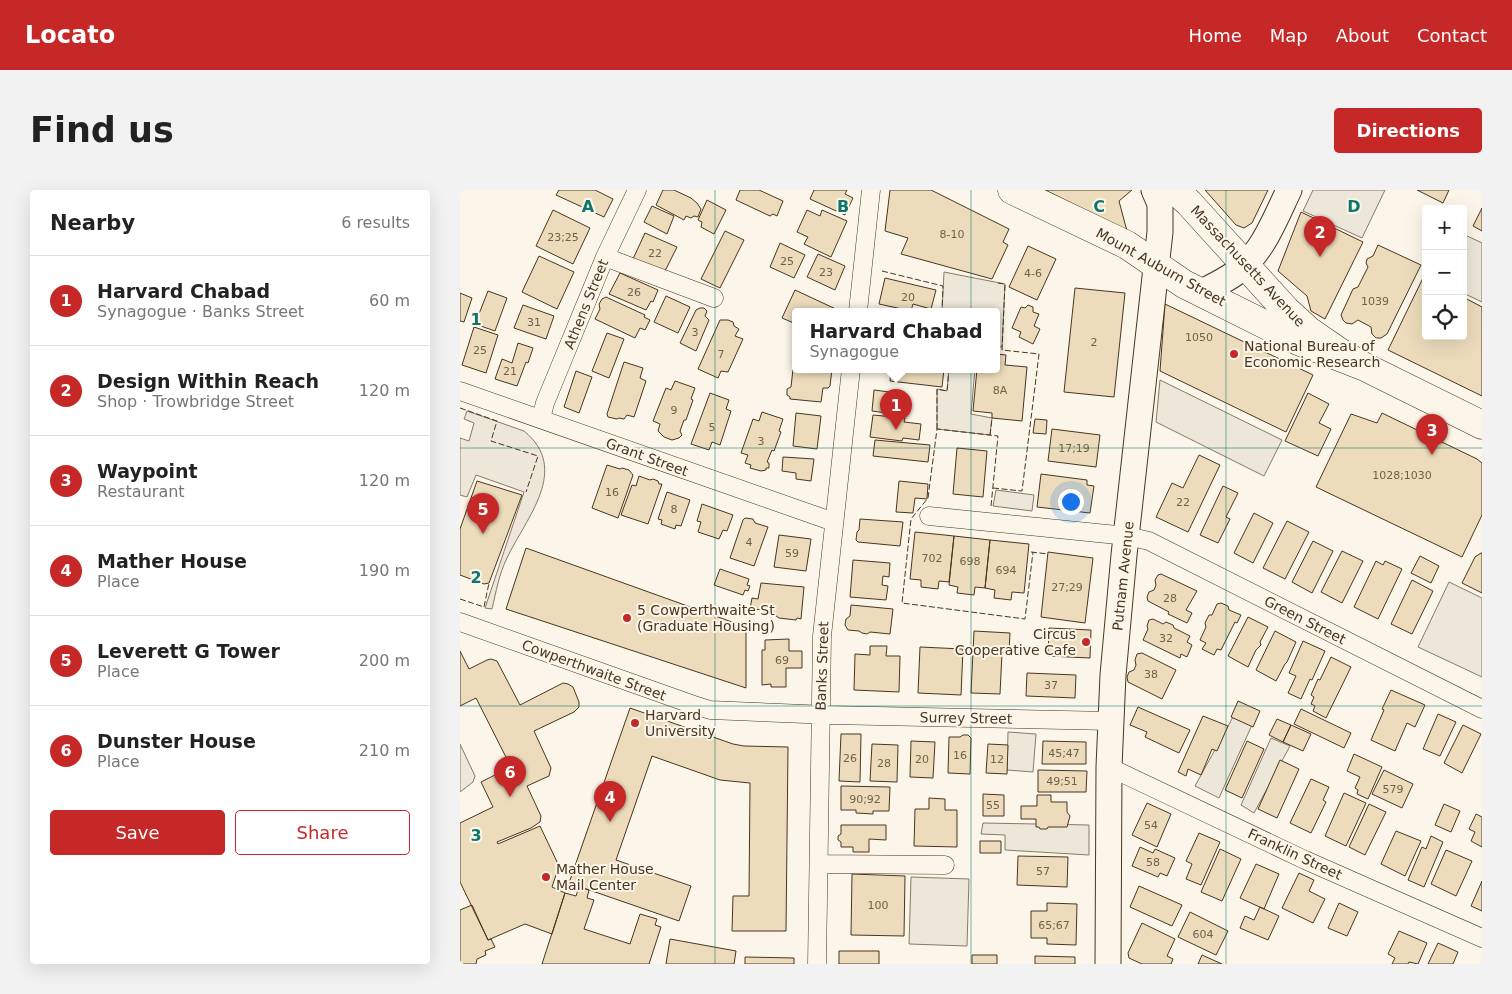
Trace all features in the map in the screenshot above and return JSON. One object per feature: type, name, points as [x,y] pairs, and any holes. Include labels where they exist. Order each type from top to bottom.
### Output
[{"type":"main road","name":"Mount Auburn Street","points":[[1012,190],[1127,245],[1184,284],[1306,344],[1366,367]]},
{"type":"main road","name":"Putnam Avenue","points":[[1108,964],[1113,675],[1161,212],[1154,190]]},
{"type":"main road","name":"Massachusetts Avenue","points":[[1175,190],[1286,310],[1309,331],[1341,353],[1366,367],[1482,425]]},
{"type":"main road","points":[[1202,292],[1232,276],[1257,251],[1289,190]]},
{"type":"street","name":"Athens Street","points":[[541,419],[545,403],[605,257],[637,190]]},
{"type":"street","points":[[858,308],[871,190]]},
{"type":"street","points":[[605,257],[714,298]]},
{"type":"street","name":"Banks Street","points":[[817,964],[822,636],[851,373]]},
{"type":"street","name":"Grant Street","points":[[460,390],[834,522]]},
{"type":"street","name":"Green Street","points":[[929,516],[1127,536],[1149,541],[1482,710]]},
{"type":"street","name":"Cowperthwaite Street","points":[[460,622],[702,708],[820,715]]},
{"type":"street","name":"Surrey Street","points":[[820,715],[1111,721]]},
{"type":"street","name":"Franklin Street","points":[[1110,767],[1306,860],[1482,938]]},
{"type":"street","points":[[819,864],[946,865]]},
{"type":"shaded area","points":[[1313,190],[1385,190],[1362,238],[1303,211]]},
{"type":"shaded area","points":[[1467,236],[1482,243],[1482,302],[1467,295]]},
{"type":"shaded area","points":[[944,272],[1005,284],[1002,347],[1000,347],[1000,308],[942,308]]},
{"type":"shaded area","points":[[949,373],[975,373],[971,414],[992,418],[990,435],[937,429],[937,389],[947,391]]},
{"type":"shaded area","points":[[1160,380],[1282,440],[1264,476],[1156,422]]},
{"type":"shaded area","points":[[467,411],[524,431],[538,446],[544,461],[544,477],[540,494],[504,564],[492,609],[485,608],[524,492],[476,475],[467,497],[460,495],[460,438],[469,441],[474,423],[464,419]]},
{"type":"shaded area","points":[[996,490],[1034,495],[1032,511],[993,506]]},
{"type":"shaded area","points":[[1449,582],[1482,598],[1482,677],[1418,647]]},
{"type":"shaded area","points":[[1233,717],[1252,725],[1219,798],[1195,786]]},
{"type":"shaded area","points":[[1008,732],[1036,734],[1033,772],[1007,770]]},
{"type":"shaded area","points":[[1271,738],[1290,746],[1254,813],[1241,805]]},
{"type":"shaded area","points":[[460,744],[475,776],[473,782],[460,792]]},
{"type":"shaded area","points":[[983,823],[1089,825],[1089,855],[1005,850],[1005,835],[981,834]]},
{"type":"shaded area","points":[[911,877],[969,879],[967,946],[909,944]]},
{"type":"building","points":[[559,190],[595,190],[613,199],[604,217],[556,195]]},
{"type":"building","points":[[663,190],[674,190],[691,198],[701,209],[698,217],[694,216],[691,218],[686,216],[684,220],[656,205]]},
{"type":"building","points":[[740,190],[759,190],[783,201],[777,216],[773,214],[770,216],[736,200]]},
{"type":"building","points":[[814,190],[847,190],[845,194],[853,198],[845,215],[810,199]]},
{"type":"building","points":[[890,190],[931,190],[1009,229],[1003,242],[1008,245],[992,279],[901,254],[908,238],[885,231]]},
{"type":"building","points":[[1045,190],[1132,190],[1119,201],[1127,231]]},
{"type":"building","points":[[1205,190],[1268,190],[1252,223],[1244,228],[1236,225]]},
{"type":"building","points":[[1417,190],[1449,190],[1443,203]]},
{"type":"building","points":[[707,200],[726,210],[714,234],[701,227],[702,222],[698,220]]},
{"type":"building","points":[[652,206],[674,216],[667,234],[644,222]]},
{"type":"building","points":[[1482,208],[1482,231],[1473,226]]},
{"type":"building","points":[[553,210],[590,228],[573,264],[536,246]]},
{"type":"building","points":[[807,210],[820,216],[822,210],[847,221],[831,257],[804,244],[808,237],[797,232]]},
{"type":"building","points":[[1301,212],[1363,242],[1325,319],[1311,311],[1307,296],[1278,271]]},
{"type":"building","points":[[725,231],[744,240],[720,288],[701,279]]},
{"type":"building","points":[[645,233],[677,247],[664,273],[633,259]]},
{"type":"building","points":[[780,243],[805,255],[794,278],[770,267]]},
{"type":"building","points":[[1378,245],[1421,265],[1387,334],[1381,338],[1376,338],[1372,334],[1371,327],[1358,320],[1352,324],[1346,323],[1341,315],[1353,289],[1358,287],[1368,267],[1367,259],[1373,256]]},
{"type":"building","points":[[1028,246],[1056,259],[1037,300],[1009,287]]},
{"type":"building","points":[[818,254],[845,266],[835,290],[807,277]]},
{"type":"building","points":[[539,256],[574,272],[557,309],[522,292]]},
{"type":"building","points":[[620,273],[658,290],[653,302],[651,301],[646,310],[609,294]]},
{"type":"building","points":[[885,278],[936,290],[931,308],[913,304],[912,308],[897,308],[879,304]]},
{"type":"building","points":[[1422,280],[1422,340],[1467,340],[1467,299],[1482,307],[1482,396],[1388,350]]},
{"type":"building","points":[[1075,288],[1125,293],[1114,397],[1064,392]]},
{"type":"building","points":[[795,290],[834,308],[792,308],[792,322],[782,318]]},
{"type":"building","points":[[488,291],[507,298],[495,331],[475,324]]},
{"type":"building","points":[[460,293],[472,298],[464,322],[460,321]]},
{"type":"building","points":[[666,296],[690,307],[678,333],[654,322]]},
{"type":"building","points":[[606,297],[645,315],[644,317],[650,320],[645,330],[640,328],[635,338],[595,319],[600,309],[599,304]]},
{"type":"building","points":[[1165,304],[1313,375],[1286,432],[1160,371]]},
{"type":"building","points":[[523,305],[554,316],[546,339],[514,328]]},
{"type":"building","points":[[1028,305],[1033,307],[1033,312],[1039,314],[1034,326],[1040,329],[1033,344],[1019,337],[1021,332],[1012,328],[1021,307],[1025,308]]},
{"type":"building","points":[[704,308],[707,311],[705,316],[709,320],[696,351],[680,343],[696,310]]},
{"type":"building","points":[[720,320],[733,322],[734,326],[739,329],[735,336],[743,339],[728,372],[721,371],[718,378],[698,369]]},
{"type":"building","points":[[474,327],[498,335],[486,373],[462,365]]},
{"type":"building","points":[[607,333],[624,339],[609,378],[592,371]]},
{"type":"building","points":[[518,343],[533,348],[517,386],[495,379],[502,359],[512,363]]},
{"type":"building","points":[[1000,354],[1006,355],[1005,365],[1027,367],[1022,421],[992,418],[992,413],[973,411],[977,373],[1000,373]]},
{"type":"building","points":[[624,362],[643,368],[640,378],[646,381],[634,417],[627,415],[624,419],[617,419],[608,417],[607,414]]},
{"type":"building","points":[[576,371],[592,377],[579,413],[564,407]]},
{"type":"building","points":[[793,373],[832,373],[830,386],[823,388],[821,402],[790,399],[787,395],[787,389],[791,387]]},
{"type":"building","points":[[891,373],[944,373],[942,387],[890,381]]},
{"type":"building","points":[[675,381],[695,388],[691,399],[693,400],[680,431],[682,435],[672,440],[664,437],[658,431],[660,424],[653,421],[666,388],[671,390]]},
{"type":"building","points":[[874,390],[905,394],[903,415],[872,411]]},
{"type":"building","points":[[710,393],[729,400],[726,409],[731,411],[720,445],[712,442],[709,450],[691,444]]},
{"type":"building","points":[[1308,393],[1329,404],[1319,423],[1331,429],[1318,456],[1285,441]]},
{"type":"building","points":[[762,412],[783,419],[779,431],[781,432],[774,451],[772,450],[767,462],[769,463],[769,468],[761,471],[750,468],[751,465],[745,463],[748,455],[741,453],[753,419],[759,421]]},
{"type":"building","points":[[796,413],[821,416],[817,449],[793,446]]},
{"type":"building","points":[[1382,413],[1482,463],[1482,515],[1462,557],[1316,487],[1351,414],[1377,423]]},
{"type":"building","points":[[873,415],[905,418],[904,422],[921,424],[919,440],[903,438],[902,441],[870,437]]},
{"type":"building","points":[[1035,419],[1047,420],[1046,434],[1033,433]]},
{"type":"building","points":[[1052,429],[1100,435],[1096,467],[1048,461]]},
{"type":"building","points":[[875,440],[930,445],[928,462],[873,456]]},
{"type":"building","points":[[957,448],[987,451],[983,497],[953,494]]},
{"type":"building","points":[[1199,455],[1220,465],[1188,532],[1156,517],[1172,483],[1183,488]]},
{"type":"building","points":[[783,457],[814,459],[811,481],[796,479],[796,473],[782,471]]},
{"type":"building","points":[[607,465],[629,470],[633,475],[618,518],[592,508]]},
{"type":"building","points":[[1041,474],[1087,480],[1087,485],[1094,486],[1090,513],[1037,507]]},
{"type":"building","points":[[639,476],[650,480],[653,479],[662,484],[648,524],[621,515],[632,485],[636,486]]},
{"type":"building","points":[[477,481],[522,495],[489,583],[484,584],[460,575],[460,529]]},
{"type":"building","points":[[899,481],[928,484],[927,499],[915,498],[913,513],[896,512]]},
{"type":"building","points":[[1223,486],[1238,493],[1226,517],[1230,519],[1218,543],[1200,535]]},
{"type":"building","points":[[667,492],[690,500],[681,526],[676,525],[675,529],[661,524],[662,520],[658,519]]},
{"type":"building","points":[[702,504],[733,515],[727,531],[723,530],[719,539],[698,532],[701,522],[697,521]]},
{"type":"building","points":[[1254,513],[1273,523],[1253,563],[1234,553]]},
{"type":"building","points":[[745,518],[753,519],[755,523],[768,527],[754,566],[730,558]]},
{"type":"building","points":[[860,519],[903,522],[900,546],[858,542],[856,540]]},
{"type":"building","points":[[1287,521],[1309,532],[1285,579],[1263,568]]},
{"type":"building","points":[[915,532],[954,536],[949,582],[939,581],[938,589],[921,587],[921,580],[910,579]]},
{"type":"building","points":[[779,535],[811,539],[806,571],[774,567]]},
{"type":"building","points":[[954,536],[990,540],[985,588],[975,587],[974,595],[957,593],[958,587],[949,585]]},
{"type":"building","points":[[990,540],[1029,544],[1024,593],[1012,592],[1011,600],[994,598],[995,590],[985,588]]},
{"type":"building","points":[[1313,541],[1333,551],[1312,593],[1292,582]]},
{"type":"building","name":"5 Cowperthwaite St (Graduate Housing)","points":[[526,548],[746,627],[746,688],[506,609]]},
{"type":"building","points":[[1342,551],[1363,561],[1342,603],[1321,592]]},
{"type":"building","points":[[1048,552],[1093,558],[1085,623],[1041,617]]},
{"type":"building","points":[[1481,553],[1482,593],[1462,583],[1475,557]]},
{"type":"building","points":[[1420,556],[1439,566],[1431,583],[1411,573]]},
{"type":"building","points":[[853,560],[890,563],[889,577],[883,576],[882,585],[888,586],[886,600],[850,597]]},
{"type":"building","points":[[1376,561],[1383,565],[1385,561],[1402,569],[1378,619],[1354,607]]},
{"type":"building","points":[[720,569],[749,579],[747,585],[750,586],[748,591],[745,590],[743,595],[714,585]]},
{"type":"building","points":[[1161,574],[1197,591],[1186,610],[1192,613],[1187,623],[1148,601],[1149,592],[1154,590],[1155,580]]},
{"type":"building","points":[[1412,580],[1433,591],[1412,634],[1391,624]]},
{"type":"building","points":[[761,583],[804,587],[801,619],[779,618],[775,615],[766,614],[766,610],[750,609],[752,598],[758,599]]},
{"type":"building","points":[[1221,603],[1228,606],[1229,610],[1241,615],[1237,623],[1235,622],[1221,650],[1217,649],[1214,655],[1202,649],[1206,643],[1200,640],[1209,615],[1212,615],[1217,604]]},
{"type":"building","points":[[851,605],[893,609],[890,634],[870,632],[867,634],[848,630],[845,625],[846,619],[850,616]]},
{"type":"building","points":[[1248,617],[1268,627],[1260,642],[1261,645],[1256,650],[1248,667],[1228,656]]},
{"type":"building","points":[[1153,619],[1163,624],[1166,622],[1173,625],[1174,628],[1190,636],[1187,642],[1192,645],[1187,657],[1181,654],[1180,658],[1143,640],[1148,629],[1149,620]]},
{"type":"building","points":[[1049,628],[1091,630],[1090,658],[1048,656]]},
{"type":"building","points":[[974,631],[1010,633],[1009,653],[1002,653],[1000,694],[971,693]]},
{"type":"building","points":[[1275,631],[1296,642],[1276,681],[1256,670]]},
{"type":"building","points":[[789,639],[789,651],[802,651],[802,668],[786,668],[786,687],[771,687],[771,684],[762,685],[762,650],[765,650],[765,640]]},
{"type":"building","points":[[1303,641],[1325,651],[1301,699],[1288,693],[1296,676],[1289,673]]},
{"type":"building","points":[[870,646],[887,646],[886,656],[900,656],[899,692],[854,690],[855,654],[870,655]]},
{"type":"building","points":[[920,647],[963,649],[961,695],[918,693]]},
{"type":"building","points":[[460,651],[469,669],[487,660],[497,661],[520,705],[563,683],[573,687],[579,702],[579,707],[574,712],[534,731],[551,768],[549,776],[527,786],[541,816],[540,822],[531,828],[497,842],[498,844],[540,826],[559,866],[552,887],[565,893],[552,934],[525,924],[488,940],[460,882],[460,823],[493,807],[481,782],[511,767],[476,698],[460,706]]},
{"type":"building","points":[[1142,653],[1176,670],[1162,699],[1128,682],[1127,677],[1129,672],[1134,670],[1137,654]]},
{"type":"building","points":[[1331,657],[1351,667],[1326,718],[1313,711],[1315,706],[1311,704],[1314,697],[1311,695]]},
{"type":"building","points":[[1027,673],[1076,675],[1075,698],[1026,696]]},
{"type":"building","points":[[1391,690],[1425,705],[1415,727],[1407,723],[1395,751],[1371,740]]},
{"type":"building","points":[[1238,701],[1260,711],[1253,727],[1231,717]]},
{"type":"building","points":[[1138,707],[1190,730],[1179,753],[1145,737],[1147,732],[1130,725]]},
{"type":"building","points":[[630,708],[733,744],[788,747],[786,931],[732,931],[733,896],[749,896],[750,783],[720,780],[652,756],[616,860],[691,886],[679,921],[569,883]]},
{"type":"building","points":[[1301,709],[1351,733],[1344,748],[1294,724]]},
{"type":"building","points":[[1438,714],[1456,722],[1440,756],[1423,749]]},
{"type":"building","points":[[1203,716],[1228,726],[1217,751],[1212,749],[1201,775],[1188,769],[1186,776],[1178,772]]},
{"type":"building","points":[[1277,719],[1291,725],[1283,742],[1269,735]]},
{"type":"building","points":[[1291,725],[1311,734],[1303,751],[1283,742]]},
{"type":"building","points":[[1463,725],[1481,734],[1462,773],[1444,763]]},
{"type":"building","points":[[841,734],[861,734],[860,782],[839,781]]},
{"type":"building","points":[[968,735],[971,738],[970,774],[948,773],[949,737],[960,737]]},
{"type":"building","points":[[911,741],[935,742],[933,778],[910,777]]},
{"type":"building","points":[[1043,741],[1086,742],[1086,764],[1042,764]]},
{"type":"building","points":[[1247,741],[1264,749],[1242,798],[1225,790]]},
{"type":"building","points":[[872,744],[898,745],[897,782],[870,781]]},
{"type":"building","points":[[988,744],[1008,745],[1007,774],[986,773]]},
{"type":"building","points":[[1354,754],[1382,767],[1368,799],[1357,794],[1358,790],[1355,788],[1360,777],[1347,771]]},
{"type":"building","points":[[1280,760],[1299,769],[1277,818],[1258,809]]},
{"type":"building","points":[[1038,770],[1087,771],[1086,792],[1038,792]]},
{"type":"building","points":[[1384,770],[1413,784],[1402,808],[1372,794]]},
{"type":"building","points":[[1311,779],[1329,787],[1323,800],[1326,802],[1311,833],[1290,823]]},
{"type":"building","points":[[841,786],[890,787],[889,811],[873,811],[873,814],[856,813],[856,810],[841,810]]},
{"type":"building","points":[[1344,793],[1366,803],[1346,846],[1325,836]]},
{"type":"building","points":[[983,794],[1004,795],[1004,816],[983,816]]},
{"type":"building","points":[[1037,795],[1051,795],[1051,802],[1067,802],[1067,812],[1070,816],[1067,827],[1040,829],[1036,827],[1036,819],[1021,819],[1021,806],[1037,806]]},
{"type":"building","points":[[929,798],[945,799],[945,810],[957,810],[957,847],[914,846],[915,809],[929,809]]},
{"type":"building","points":[[1147,803],[1171,814],[1157,847],[1132,835]]},
{"type":"building","points":[[1369,804],[1386,812],[1365,855],[1349,847]]},
{"type":"building","points":[[1444,804],[1460,811],[1451,832],[1435,825]]},
{"type":"building","points":[[1476,814],[1482,817],[1482,847],[1471,841],[1475,832],[1469,829]]},
{"type":"building","points":[[841,825],[886,825],[886,840],[869,839],[869,852],[853,852],[853,847],[841,847],[838,836],[841,834]]},
{"type":"building","points":[[1396,831],[1421,841],[1405,876],[1381,864]]},
{"type":"building","points":[[1199,833],[1220,842],[1201,885],[1186,879],[1192,864],[1186,861]]},
{"type":"building","points":[[1431,836],[1443,842],[1424,887],[1408,880],[1422,847],[1426,849]]},
{"type":"building","points":[[980,841],[1001,841],[1001,853],[980,853]]},
{"type":"building","points":[[1140,847],[1153,853],[1155,849],[1175,858],[1167,876],[1160,873],[1158,877],[1132,866]]},
{"type":"building","points":[[1220,849],[1241,859],[1222,901],[1201,892]]},
{"type":"building","points":[[1446,850],[1472,861],[1456,896],[1431,884]]},
{"type":"building","points":[[1018,856],[1068,857],[1067,887],[1017,885]]},
{"type":"building","points":[[1256,864],[1279,874],[1264,909],[1240,898]]},
{"type":"building","points":[[1299,873],[1314,880],[1309,891],[1325,899],[1313,923],[1282,908]]},
{"type":"building","points":[[852,874],[905,876],[904,936],[851,935]]},
{"type":"building","points":[[1482,881],[1482,911],[1471,906]]},
{"type":"building","points":[[1139,886],[1182,905],[1172,926],[1130,907]]},
{"type":"building","points":[[579,887],[589,890],[587,898],[594,900],[584,929],[630,944],[640,914],[657,919],[655,925],[661,927],[649,964],[542,964],[565,893],[576,896]]},
{"type":"building","points":[[1047,903],[1077,904],[1076,945],[1047,944],[1047,938],[1031,938],[1031,911],[1047,911]]},
{"type":"building","points":[[1339,903],[1358,912],[1347,936],[1328,928]]},
{"type":"building","points":[[472,905],[488,940],[491,939],[495,947],[485,951],[486,955],[477,959],[476,964],[461,964],[460,910]]},
{"type":"building","points":[[1260,907],[1279,916],[1268,940],[1240,928],[1245,916],[1254,920]]},
{"type":"building","points":[[1190,912],[1228,931],[1216,955],[1178,937]]},
{"type":"building","points":[[1142,923],[1175,939],[1167,956],[1173,959],[1171,964],[1142,964],[1129,958],[1128,953]]},
{"type":"building","points":[[1399,931],[1427,943],[1418,964],[1409,962],[1408,964],[1392,964],[1395,958],[1388,954]]},
{"type":"building","points":[[670,939],[736,951],[734,964],[666,964]]},
{"type":"building","points":[[1438,943],[1458,952],[1453,964],[1428,964]]},
{"type":"building","points":[[839,951],[879,951],[879,964],[839,964]]},
{"type":"building","points":[[972,955],[997,955],[997,964],[972,964]]},
{"type":"building","points":[[1202,955],[1222,964],[1198,964]]},
{"type":"building","points":[[1035,956],[1075,957],[1075,964],[1035,964]]},
{"type":"building","points":[[745,957],[794,958],[794,964],[745,964]]},
{"type":"fence","points":[[882,271],[943,286],[942,308]]},
{"type":"fence","points":[[993,488],[1022,491],[1039,354],[1002,350],[1005,284],[998,283]]},
{"type":"fence","points":[[937,429],[937,389],[947,391],[949,373]]},
{"type":"fence","points":[[460,408],[497,421],[491,441],[538,456],[526,492]]},
{"type":"fence","points":[[990,435],[992,418]]},
{"type":"fence","points":[[991,506],[998,436],[937,429],[928,498],[911,519],[902,603],[1025,619],[1033,552]]},
{"type":"fence","points":[[1031,552],[1048,554]]},
{"type":"fence","points":[[460,599],[484,607],[489,583]]},
{"type":"place","name":"Design Within Reach","points":[[1320,257]]},
{"type":"place","name":"National Bureau of Economic Research","points":[[1234,354]]},
{"type":"place","name":"Harvard Chabad","points":[[896,430]]},
{"type":"place","name":"Waypoint","points":[[1432,455]]},
{"type":"place","name":"Leverett G Tower","points":[[483,534]]},
{"type":"place","name":"5 Cowperthwaite St (Graduate Housing)","points":[[627,618]]},
{"type":"place","name":"Circus Cooperative Cafe","points":[[1086,642]]},
{"type":"place","name":"Harvard University","points":[[635,723]]},
{"type":"place","name":"Dunster House","points":[[510,797]]},
{"type":"place","name":"Mather House","points":[[610,822]]},
{"type":"place","name":"Mather House Mail Center","points":[[546,877]]}]
